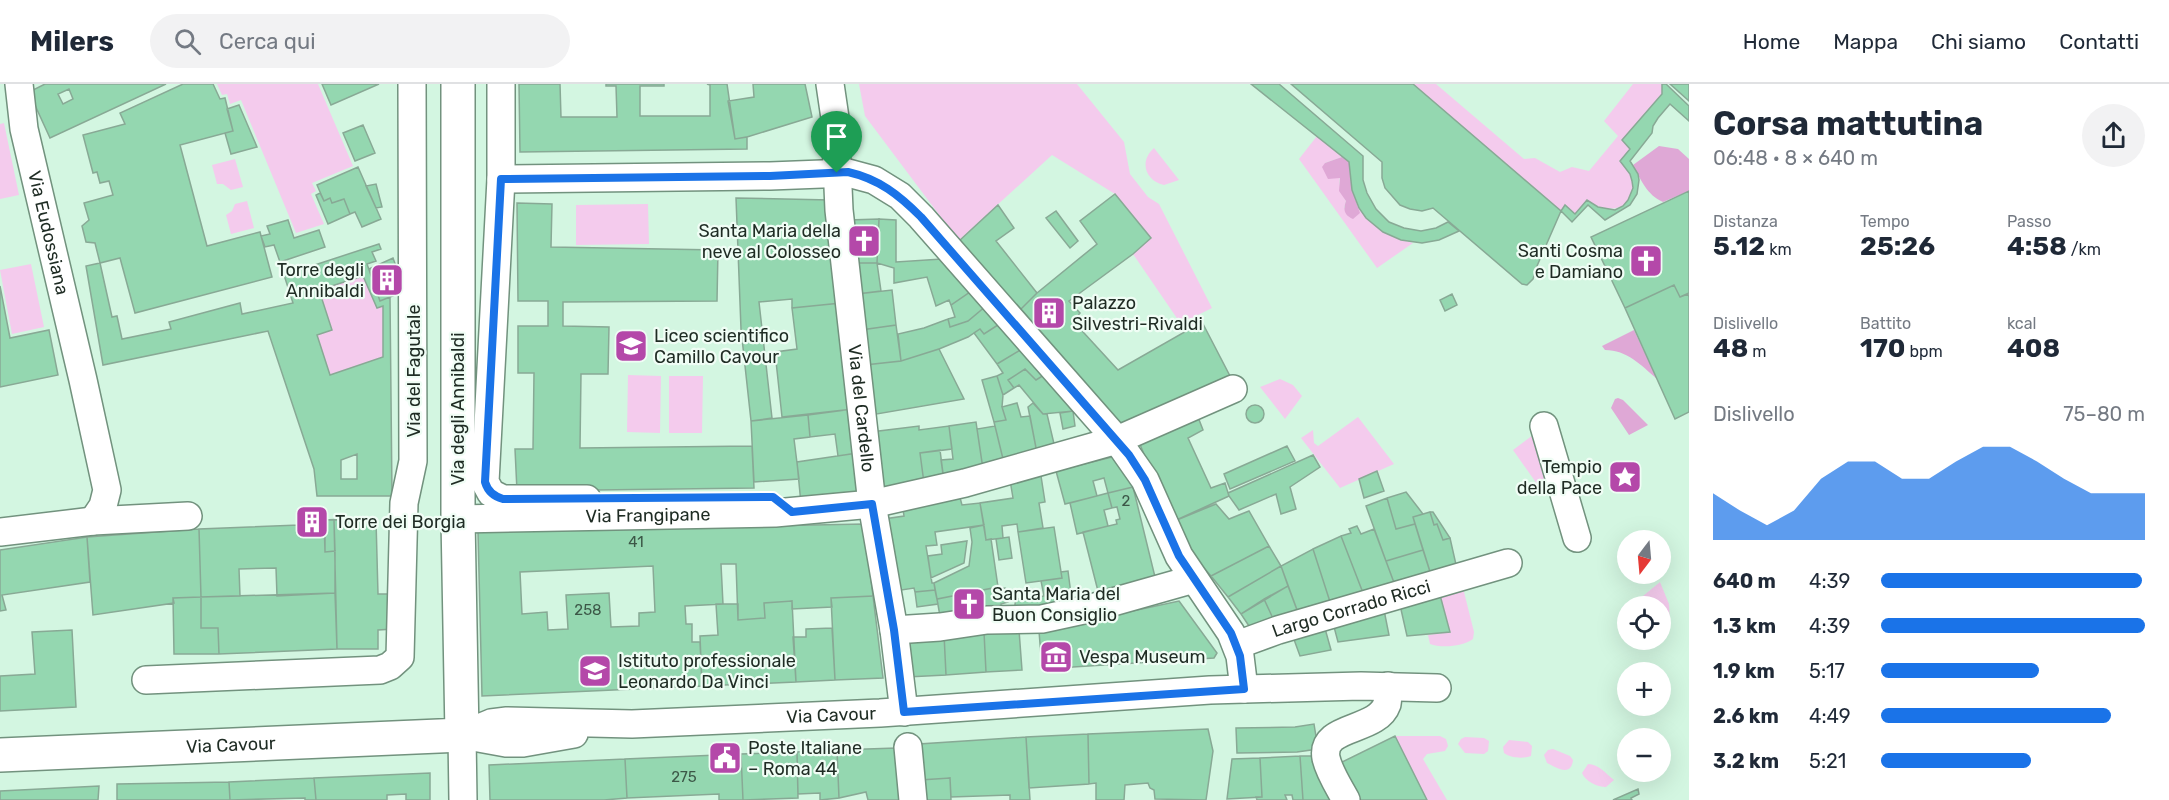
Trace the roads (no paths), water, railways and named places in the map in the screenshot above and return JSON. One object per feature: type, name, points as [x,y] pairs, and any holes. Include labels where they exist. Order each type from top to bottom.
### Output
[{"type":"main road","name":"Via degli Annibaldi","points":[[458,84],[458,519],[462,735]]},
{"type":"main road","name":"Via Cavour","points":[[0,755],[462,735]]},
{"type":"street","name":"Via Eudossiana","points":[[19,84],[24,129],[83,380],[106,490],[103,506],[93,521]]},
{"type":"street","name":"Via del Fagutale","points":[[146,681],[380,670],[390,666],[400,657],[404,503],[413,461],[412,84]]},
{"type":"street","points":[[501,84],[501,179],[485,482],[491,494],[503,499],[773,497],[792,512]]},
{"type":"street","name":"Via del Cardello","points":[[830,84],[835,118],[837,173],[872,504],[894,630],[904,712]]},
{"type":"street","points":[[501,179],[770,176],[848,172],[874,180],[900,196],[946,243],[1117,440],[1140,472],[1172,544],[1224,621],[1237,645],[1244,689],[1388,686],[1437,688]]},
{"type":"street","name":"Via Frangipane","points":[[458,519],[792,512],[872,504],[965,483],[1117,440],[1233,389]]},
{"type":"street","points":[[1544,426],[1577,538]]},
{"type":"street","points":[[0,532],[93,521],[188,516]]},
{"type":"street","name":"Largo Corrado Ricci","points":[[1237,645],[1290,627],[1508,563]]},
{"type":"street","points":[[894,630],[940,627],[987,620],[1042,619],[1088,609],[1194,579]]},
{"type":"street","points":[[1346,800],[1328,764],[1326,750],[1328,742],[1334,736],[1367,723],[1380,715],[1386,706],[1388,686]]},
{"type":"street","name":"Via Cavour","points":[[462,735],[496,722],[632,724],[904,712],[1244,689]]},
{"type":"street","points":[[462,735],[463,800]]},
{"type":"street","points":[[908,747],[913,800]]},
{"type":"place","name":"Santa Maria della neve al Colosseo","points":[[864,241]]},
{"type":"place","name":"Santi Cosma e Damiano","points":[[1646,261]]},
{"type":"place","name":"Torre degli Annibaldi","points":[[387,280]]},
{"type":"place","name":"Palazzo Silvestri-Rivaldi","points":[[1049,313]]},
{"type":"place","name":"Liceo scientifico Camillo Cavour","points":[[631,346]]},
{"type":"place","name":"Tempio della Pace","points":[[1625,477]]},
{"type":"place","name":"Torre dei Borgia","points":[[312,522]]},
{"type":"place","name":"Santa Maria del Buon Consiglio","points":[[969,604]]},
{"type":"place","name":"Vespa Museum","points":[[1056,657]]},
{"type":"place","name":"Istituto professionale Leonardo Da Vinci","points":[[595,671]]},
{"type":"place","name":"Poste Italiane – Roma 44","points":[[725,758]]}]
